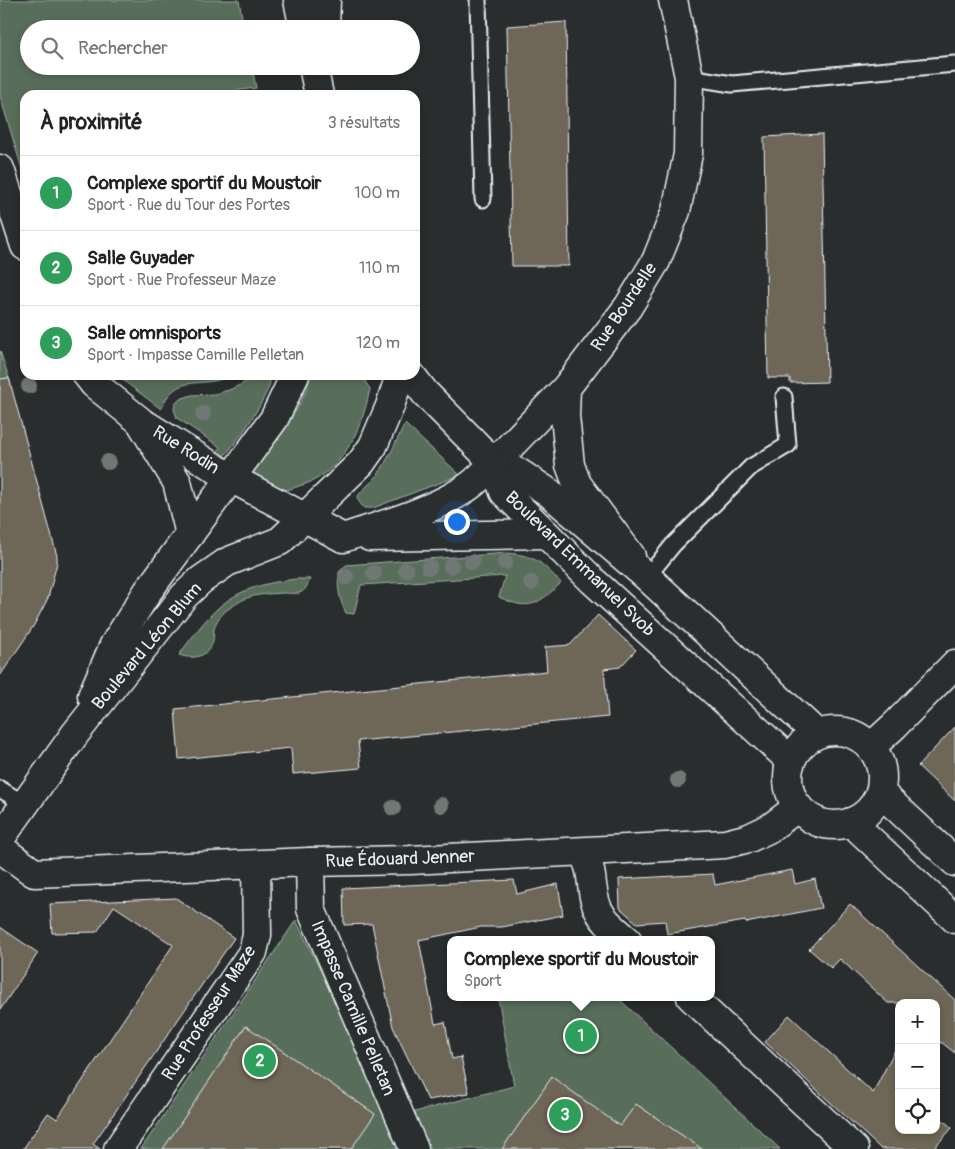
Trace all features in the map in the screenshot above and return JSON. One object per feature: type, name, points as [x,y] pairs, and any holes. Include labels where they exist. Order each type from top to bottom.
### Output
[{"type":"main road","points":[[298,0],[302,20]]},
{"type":"main road","points":[[325,20],[326,0]]},
{"type":"main road","name":"Rue Bourdelle","points":[[343,538],[414,514],[446,500],[471,485],[566,388],[628,307],[656,261],[676,211],[688,154],[689,77],[673,0]]},
{"type":"main road","points":[[315,75],[319,90]]},
{"type":"main road","points":[[322,90],[323,75]]},
{"type":"main road","points":[[0,169],[20,231]]},
{"type":"main road","name":"Rue Rodin","points":[[91,380],[140,421],[231,478],[343,538]]},
{"type":"main road","name":"Boulevard Léon Blum","points":[[75,734],[114,645],[148,591],[274,419],[293,380]]},
{"type":"main road","name":"Boulevard Léon Blum","points":[[0,839],[75,734],[184,596],[201,580],[227,562],[280,541],[361,463],[373,446],[390,406],[398,380]]},
{"type":"main road","points":[[415,380],[494,463]]},
{"type":"main road","points":[[566,388],[564,416],[570,465],[577,484],[647,577]]},
{"type":"main road","name":"Rue Rodin","points":[[140,421],[177,482],[190,534]]},
{"type":"main road","name":"Boulevard Emmanuel Svob","points":[[494,463],[504,492],[593,581],[791,761]]},
{"type":"main road","name":"Boulevard Emmanuel Svob","points":[[494,463],[519,473],[548,492],[647,577],[817,734]]},
{"type":"main road","points":[[280,541],[321,537],[546,534]]},
{"type":"main road","points":[[871,747],[955,664]]},
{"type":"main road","points":[[832,730],[860,737],[871,747],[880,761],[883,776],[881,792],[874,805],[864,816],[851,822],[836,825],[822,823],[809,817],[798,807],[792,796],[788,772],[791,761],[798,750],[806,740],[817,734],[832,730]]},
{"type":"main road","points":[[881,792],[955,862]]},
{"type":"main road","name":"Rue Édouard Jenner","points":[[0,848],[34,873],[581,852],[725,844],[749,838],[770,828],[798,807]]},
{"type":"main road","points":[[851,822],[955,920]]},
{"type":"main road","points":[[581,852],[589,863],[594,896],[599,912],[622,936]]},
{"type":"main road","name":"Impasse Camille Pelletan","points":[[310,862],[311,909],[414,1149]]},
{"type":"main road","name":"Rue Professeur Maze","points":[[118,1149],[253,952],[257,935],[256,865]]},
{"type":"main road","points":[[695,1001],[854,1149]]},
{"type":"lane","points":[[478,0],[483,199]]},
{"type":"lane","points":[[689,77],[732,84],[955,64]]},
{"type":"lane","points":[[647,577],[674,546],[751,467],[788,445],[784,397]]},
{"type":"lane","points":[[0,789],[26,805]]},
{"type":"green space","points":[[0,0],[239,0],[242,20],[20,20],[20,75],[254,75],[256,88],[241,90],[20,90],[20,162],[0,96]]},
{"type":"green space","points":[[0,351],[11,384],[0,390]]},
{"type":"green space","points":[[123,380],[217,380],[191,383],[175,389],[167,397],[161,409]]},
{"type":"green space","points":[[250,380],[270,380],[269,387],[259,407],[244,431],[228,452],[221,458],[213,460],[220,447],[177,418],[174,409],[175,404],[180,399],[192,395],[214,394],[229,390]]},
{"type":"green space","points":[[310,380],[364,380],[370,389],[362,419],[348,448],[338,461],[327,472],[314,480],[280,490],[256,479],[251,471],[294,414]]},
{"type":"green space","points":[[405,424],[460,475],[373,508],[364,508],[357,498],[380,471]]},
{"type":"green space","points":[[508,553],[533,559],[549,570],[561,583],[539,601],[526,605],[510,602],[499,597],[505,576],[361,585],[354,614],[346,613],[340,598],[338,588],[339,572],[346,565]]},
{"type":"green space","points":[[296,579],[310,579],[305,589],[299,593],[265,594],[252,596],[241,601],[226,611],[216,622],[213,641],[208,651],[195,657],[179,655],[204,623],[227,601],[240,593],[256,587]]},
{"type":"green space","points":[[296,920],[392,1118],[514,1086],[499,1001],[621,1001],[780,1149],[141,1149]]},
{"type":"building","points":[[566,22],[569,266],[512,266],[507,26]]},
{"type":"building","points":[[822,134],[827,382],[790,383],[790,378],[768,378],[764,137]]},
{"type":"building","points":[[9,378],[57,556],[57,563],[48,598],[34,625],[0,676],[0,379]]},
{"type":"building","points":[[598,615],[636,650],[620,667],[604,669],[608,717],[358,741],[361,768],[293,774],[291,748],[179,759],[175,709],[547,671],[545,647],[570,645]]},
{"type":"building","points":[[955,727],[955,801],[918,766]]},
{"type":"building","points":[[792,870],[795,884],[815,879],[821,908],[746,923],[745,921],[667,934],[665,921],[637,923],[620,908],[619,879],[713,874],[715,885]]},
{"type":"building","points":[[514,880],[517,894],[558,884],[563,915],[502,927],[481,927],[419,940],[435,1024],[445,1022],[452,1059],[461,1057],[469,1093],[428,1100],[393,1027],[372,924],[344,925],[343,888]]},
{"type":"building","points":[[176,898],[234,938],[93,1144],[100,1149],[23,1149],[48,1113],[57,1119],[173,945],[114,906],[97,932],[52,933],[50,904]]},
{"type":"building","points":[[850,904],[955,1000],[955,1053],[941,1042],[940,1044],[940,999],[895,999],[895,1003],[888,1003],[840,959],[831,968],[809,949]]},
{"type":"building","points":[[0,927],[38,953],[0,1010]]},
{"type":"building","points":[[789,1015],[873,1093],[895,1050],[895,1134],[940,1134],[940,1118],[952,1128],[933,1149],[881,1149],[765,1042]]},
{"type":"building","points":[[246,1026],[375,1114],[351,1149],[163,1149]]},
{"type":"building","points":[[552,1077],[620,1126],[636,1104],[702,1149],[502,1149]]},
{"type":"place","name":"Complexe sportif du Moustoir","points":[[581,1036]]},
{"type":"place","name":"Salle Guyader","points":[[260,1061]]},
{"type":"place","name":"Salle omnisports","points":[[565,1115]]}]
